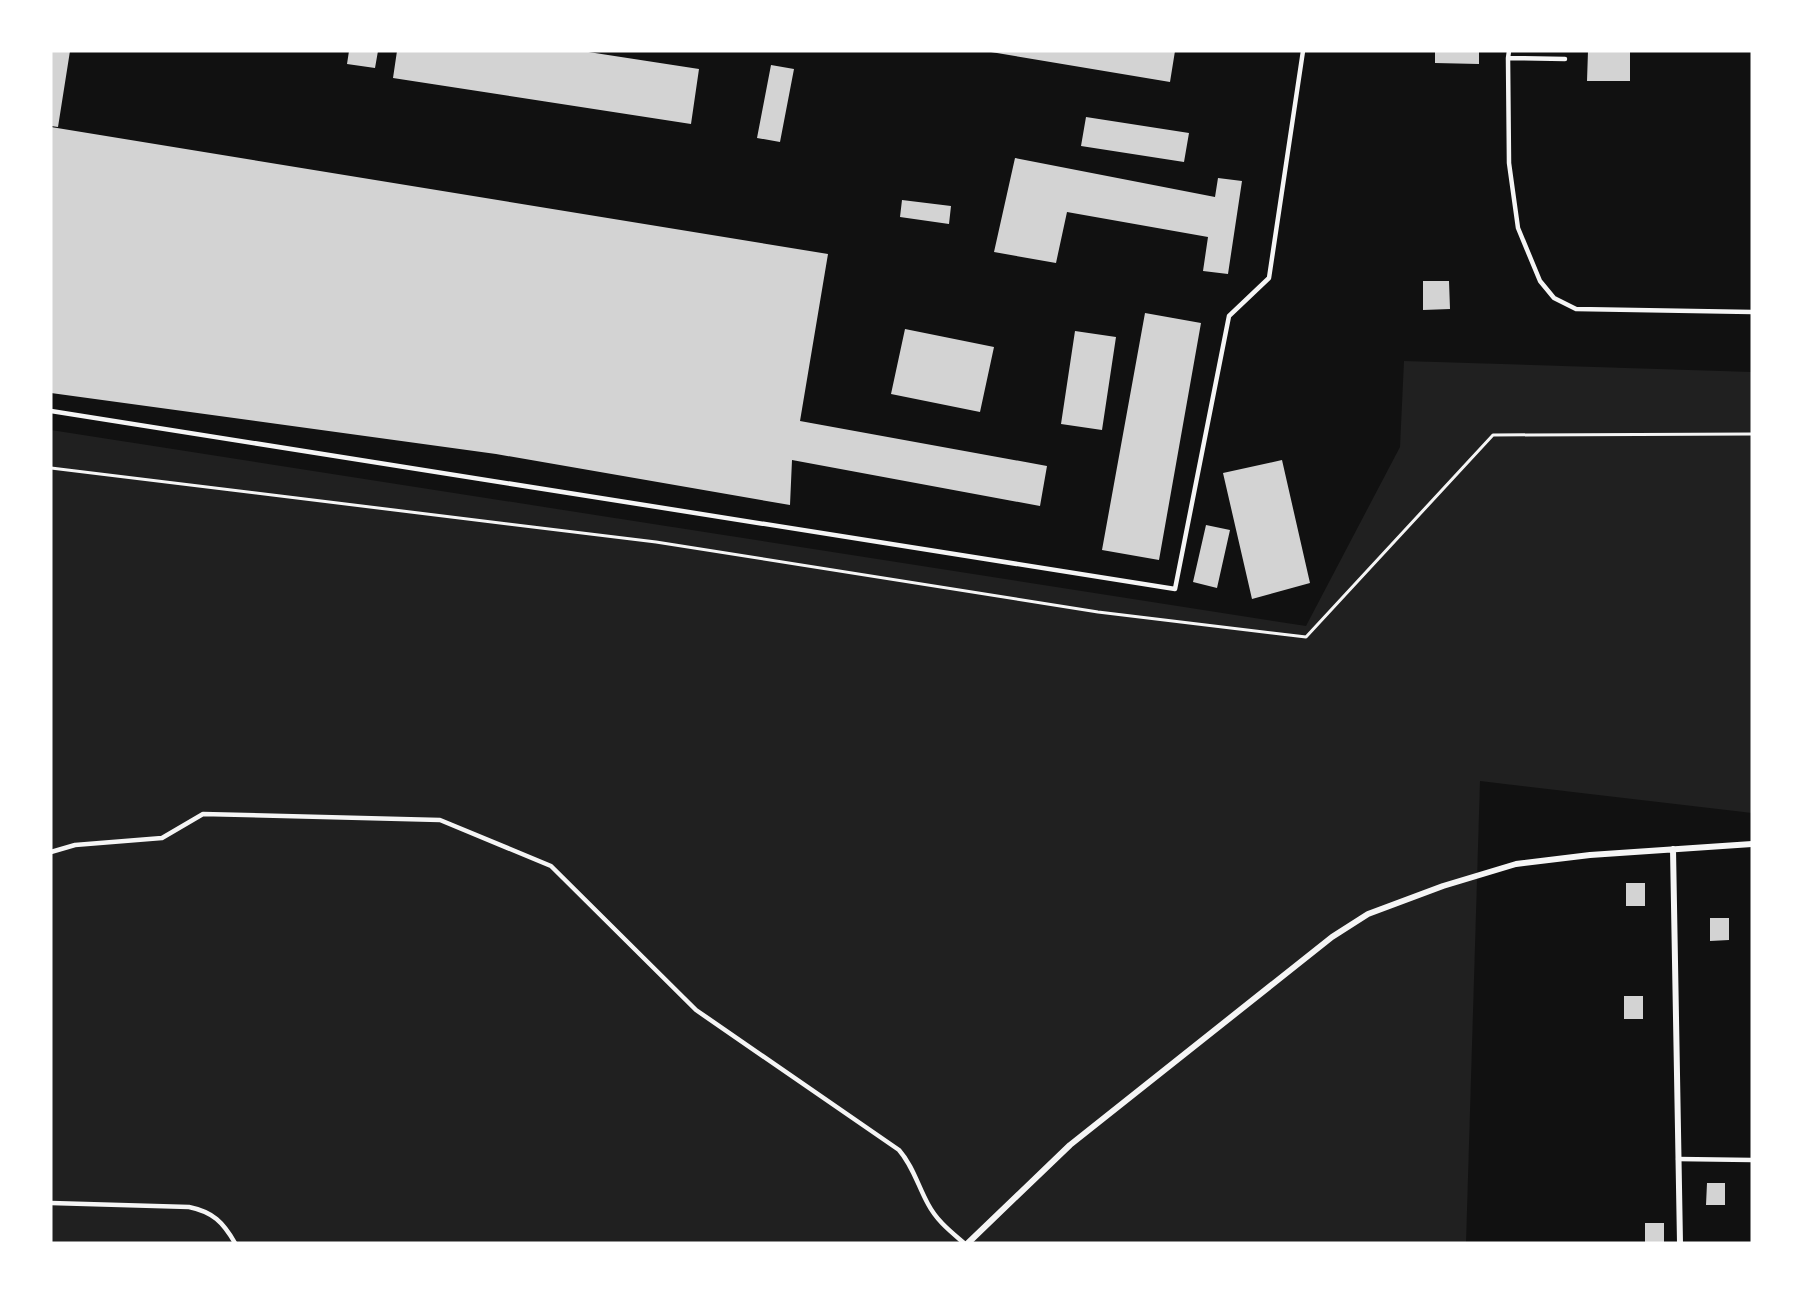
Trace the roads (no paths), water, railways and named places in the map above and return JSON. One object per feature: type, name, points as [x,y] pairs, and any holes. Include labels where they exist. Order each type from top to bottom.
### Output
[{"type":"street","points":[[968,1243],[1070,1145],[1332,937],[1368,914],[1443,886],[1516,864],[1551,859],[1752,844]]},
{"type":"street","points":[[1673,849],[1680,1243]]},
{"type":"lane","points":[[51,411],[1176,589],[1229,316],[1269,278],[1303,51]]},
{"type":"lane","points":[[1509,51],[1509,163],[1518,228],[1540,281],[1554,298],[1576,309],[1752,312]]},
{"type":"lane","points":[[1508,58],[1565,59]]},
{"type":"lane","points":[[51,852],[75,845],[162,838],[203,814],[428,819],[440,820],[551,866],[696,1010],[899,1150],[913,1169],[924,1196],[938,1219],[964,1243]]},
{"type":"lane","points":[[1678,1159],[1752,1160]]},
{"type":"lane","points":[[51,1203],[189,1207],[205,1210],[223,1225],[235,1243]]}]
